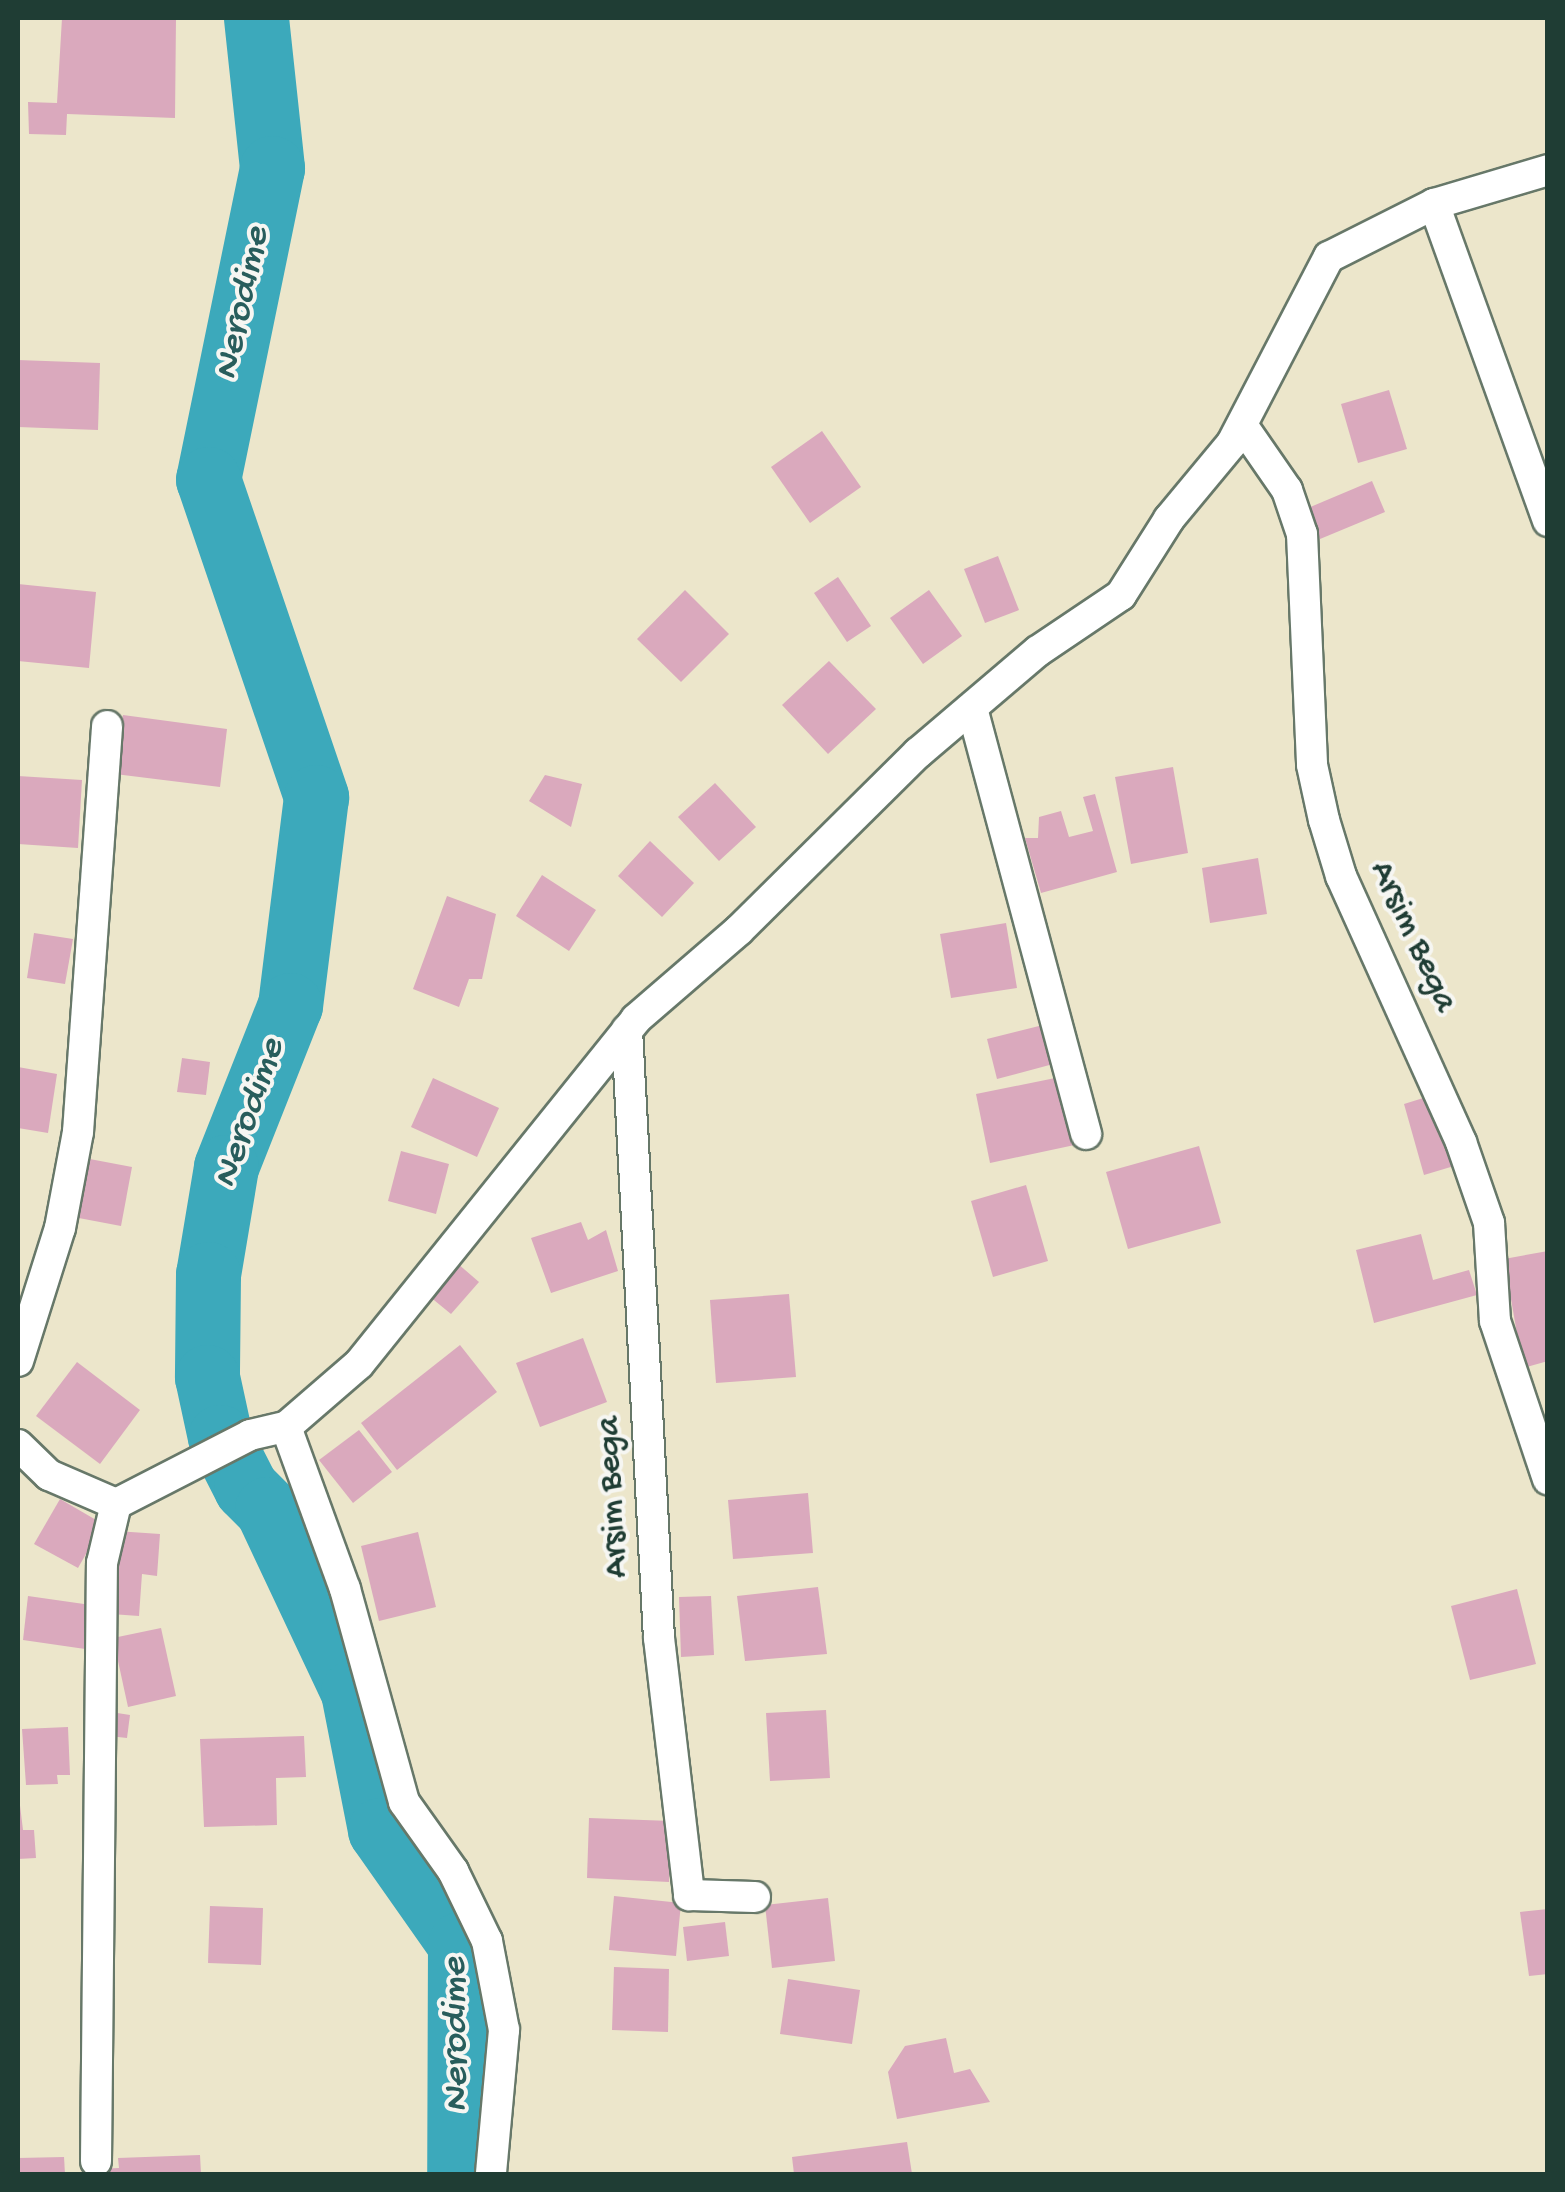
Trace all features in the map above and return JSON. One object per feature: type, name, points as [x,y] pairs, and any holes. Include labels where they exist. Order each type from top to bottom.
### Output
[{"type":"street","points":[[18,1445],[50,1475],[116,1504],[250,1435],[286,1427],[358,1364],[627,1030],[972,708],[1038,651],[1121,595],[1169,519],[1242,425],[1277,346],[1328,257],[1434,204],[1548,170]]},
{"type":"street","points":[[1434,204],[1548,521]]},
{"type":"street","name":"Arsim Bega","points":[[1242,425],[1287,490],[1302,534],[1312,765],[1324,820],[1341,876],[1462,1142],[1489,1223],[1495,1320],[1548,1479]]},
{"type":"street","points":[[972,708],[1086,1134]]},
{"type":"street","points":[[18,1361],[60,1228],[78,1132],[108,726]]},
{"type":"street","name":"Arsim Bega","points":[[627,1030],[659,1638],[690,1894],[755,1897]]},
{"type":"street","points":[[286,1427],[346,1590],[404,1802],[453,1871],[487,1940],[504,2030],[491,2174]]},
{"type":"street","points":[[96,2161],[102,1563],[116,1504]]},
{"type":"building","points":[[62,18],[176,18],[175,118],[67,114],[66,135],[29,134],[28,102],[57,103]]},
{"type":"building","points":[[18,360],[100,363],[98,430],[18,427]]},
{"type":"building","points":[[1389,390],[1407,449],[1358,463],[1341,404]]},
{"type":"building","points":[[822,431],[861,487],[810,523],[771,467]]},
{"type":"building","points":[[1372,481],[1385,512],[1320,539],[1308,508]]},
{"type":"building","points":[[998,556],[1019,610],[985,623],[964,569]]},
{"type":"building","points":[[838,577],[871,626],[847,642],[814,593]]},
{"type":"building","points":[[18,584],[96,592],[89,668],[18,661]]},
{"type":"building","points":[[685,590],[729,634],[681,682],[637,639]]},
{"type":"building","points":[[929,590],[962,636],[923,664],[890,618]]},
{"type":"building","points":[[829,661],[876,709],[828,754],[782,705]]},
{"type":"building","points":[[123,715],[227,729],[220,787],[115,774]]},
{"type":"building","points":[[1173,767],[1188,853],[1131,864],[1115,777]]},
{"type":"building","points":[[545,775],[582,784],[571,827],[529,801]]},
{"type":"building","points":[[18,776],[82,780],[78,848],[18,844]]},
{"type":"building","points":[[715,783],[756,827],[719,861],[678,817]]},
{"type":"building","points":[[1095,794],[1117,872],[1041,893],[1025,838],[1038,838],[1039,817],[1061,811],[1069,837],[1093,831],[1083,797]]},
{"type":"building","points":[[650,841],[694,883],[662,917],[618,876]]},
{"type":"building","points":[[1258,858],[1267,914],[1210,923],[1202,868]]},
{"type":"building","points":[[542,875],[596,910],[569,951],[516,916]]},
{"type":"building","points":[[447,896],[496,914],[482,979],[469,979],[459,1007],[413,989]]},
{"type":"building","points":[[1006,923],[1017,988],[951,998],[940,934]]},
{"type":"building","points":[[34,933],[73,939],[65,984],[27,978]]},
{"type":"building","points":[[1047,1024],[1057,1063],[997,1079],[987,1039]]},
{"type":"building","points":[[182,1058],[210,1062],[206,1095],[177,1092]]},
{"type":"building","points":[[18,1067],[57,1074],[48,1133],[18,1128]]},
{"type":"building","points":[[1070,1075],[1084,1143],[990,1163],[976,1094]]},
{"type":"building","points":[[433,1078],[499,1108],[477,1157],[411,1127]]},
{"type":"building","points":[[1433,1095],[1454,1166],[1424,1175],[1404,1104]]},
{"type":"building","points":[[1199,1146],[1221,1223],[1128,1249],[1106,1172]]},
{"type":"building","points":[[401,1151],[449,1164],[436,1214],[388,1201]]},
{"type":"building","points":[[58,1153],[132,1167],[121,1226],[47,1212]]},
{"type":"building","points":[[1026,1185],[1048,1261],[993,1277],[971,1201]]},
{"type":"building","points":[[581,1222],[588,1240],[606,1230],[618,1271],[551,1293],[531,1238]]},
{"type":"building","points":[[1421,1234],[1433,1280],[1469,1270],[1477,1295],[1374,1323],[1356,1250]]},
{"type":"building","points":[[1548,1251],[1548,1361],[1523,1368],[1504,1259]]},
{"type":"building","points":[[457,1263],[479,1282],[451,1314],[429,1296]]},
{"type":"building","points":[[789,1294],[796,1377],[716,1383],[710,1300]]},
{"type":"building","points":[[583,1338],[607,1402],[540,1427],[516,1363]]},
{"type":"building","points":[[460,1345],[497,1392],[397,1470],[361,1423]]},
{"type":"building","points":[[77,1362],[140,1410],[100,1464],[36,1416]]},
{"type":"building","points":[[359,1430],[392,1472],[353,1503],[319,1460]]},
{"type":"building","points":[[808,1493],[813,1553],[733,1559],[728,1500]]},
{"type":"building","points":[[60,1499],[103,1524],[78,1568],[34,1544]]},
{"type":"building","points":[[116,1531],[160,1534],[157,1576],[142,1574],[139,1616],[111,1614]]},
{"type":"building","points":[[418,1532],[436,1607],[379,1621],[361,1546]]},
{"type":"building","points":[[818,1587],[827,1654],[745,1661],[737,1596]]},
{"type":"building","points":[[1517,1589],[1536,1664],[1470,1680],[1451,1606]]},
{"type":"building","points":[[28,1596],[98,1606],[92,1650],[23,1640]]},
{"type":"building","points":[[711,1596],[714,1655],[681,1657],[679,1597]]},
{"type":"building","points":[[161,1628],[176,1696],[128,1707],[113,1638]]},
{"type":"building","points":[[826,1710],[830,1778],[770,1781],[766,1713]]},
{"type":"building","points":[[111,1712],[130,1715],[127,1738],[109,1736]]},
{"type":"building","points":[[68,1727],[70,1775],[57,1775],[58,1784],[26,1785],[22,1729]]},
{"type":"building","points":[[304,1736],[306,1777],[276,1778],[277,1825],[204,1827],[200,1739]]},
{"type":"building","points":[[18,1789],[23,1830],[34,1830],[36,1858],[18,1859]]},
{"type":"building","points":[[589,1818],[671,1821],[669,1882],[587,1878]]},
{"type":"building","points":[[614,1896],[681,1903],[676,1956],[609,1950]]},
{"type":"building","points":[[828,1898],[835,1961],[772,1968],[765,1905]]},
{"type":"building","points":[[210,1906],[263,1908],[261,1965],[208,1963]]},
{"type":"building","points":[[1548,1909],[1548,1974],[1529,1976],[1520,1912]]},
{"type":"building","points":[[725,1922],[729,1956],[687,1961],[683,1927]]},
{"type":"building","points":[[614,1967],[669,1969],[668,2032],[612,2030]]},
{"type":"building","points":[[788,1979],[860,1990],[852,2044],[780,2034]]},
{"type":"building","points":[[946,2038],[954,2073],[970,2069],[990,2102],[897,2119],[888,2072],[905,2046]]},
{"type":"building","points":[[907,2142],[912,2174],[794,2174],[792,2157]]},
{"type":"building","points":[[200,2155],[201,2174],[95,2174],[95,2169],[119,2168],[118,2158]]},
{"type":"building","points":[[64,2157],[65,2174],[18,2174],[18,2158]]},
{"type":"waterway","name":"Nerodime","points":[[256,18],[272,168],[208,479],[316,797],[290,1005],[226,1167],[208,1274],[207,1377],[220,1437],[246,1488],[267,1509],[353,1692],[380,1830],[460,1944],[459,2174]]}]
